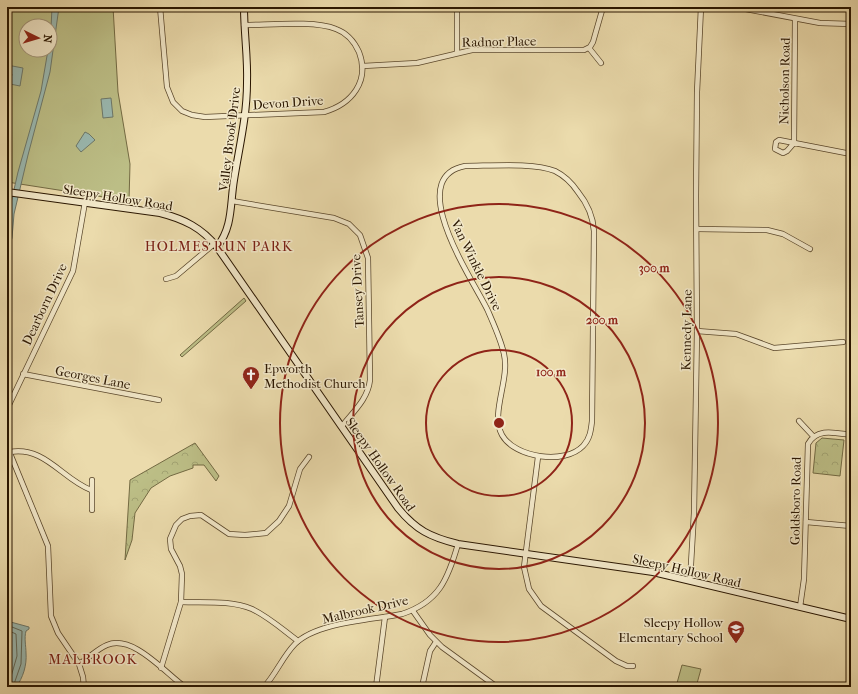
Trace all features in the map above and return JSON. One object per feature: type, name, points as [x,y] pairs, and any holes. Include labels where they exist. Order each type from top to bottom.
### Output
[{"type":"main road","name":"Valley Brook Drive","points":[[216,246],[228,229],[234,180],[245,116],[247,84],[244,7]]},
{"type":"main road","name":"Sleepy Hollow Road","points":[[7,192],[174,216],[197,228],[216,246],[398,508],[410,522],[429,535],[458,544],[653,572],[851,619]]},
{"type":"street","name":"Devon Drive","points":[[160,7],[167,87],[173,102],[182,111],[192,115],[245,116],[315,113],[333,109],[345,102],[355,91],[362,76],[363,66]]},
{"type":"street","points":[[457,7],[457,52]]},
{"type":"street","points":[[601,63],[589,48],[593,42],[603,7]]},
{"type":"street","name":"Kennedy Lane","points":[[690,581],[694,513],[697,331],[697,92],[701,7]]},
{"type":"street","points":[[735,7],[820,23],[851,24]]},
{"type":"street","name":"Nicholson Road","points":[[795,19],[794,142],[851,154]]},
{"type":"street","points":[[244,25],[330,26],[345,33],[354,42],[363,66]]},
{"type":"street","name":"Radnor Place","points":[[363,66],[417,62],[457,52],[484,50],[581,51],[589,48]]},
{"type":"street","name":"Van Winkle Drive","points":[[460,167],[539,167],[555,171],[574,186],[591,216],[594,231],[592,421],[590,435],[584,446],[574,452],[538,456],[521,452],[510,445],[500,430],[498,415],[505,374],[504,354],[488,312],[455,248],[442,218],[440,197],[443,182],[450,173],[460,167]]},
{"type":"street","name":"Tansey Drive","points":[[232,201],[334,218],[349,224],[363,239],[369,262],[370,380],[367,393],[342,426]]},
{"type":"street","name":"Dearborn Drive","points":[[7,409],[73,271],[85,202]]},
{"type":"street","points":[[697,229],[767,230],[783,234],[810,249]]},
{"type":"street","name":"Valley Brook Drive","points":[[166,279],[176,276],[216,246]]},
{"type":"street","points":[[697,331],[736,334],[774,348],[843,342]]},
{"type":"street","name":"Georges Lane","points":[[24,374],[159,400]]},
{"type":"street","points":[[799,421],[813,436],[822,432],[851,435]]},
{"type":"street","name":"Goldsboro Road","points":[[800,607],[804,579],[807,448],[813,436]]},
{"type":"street","points":[[7,446],[48,546],[50,607],[54,625],[80,664],[84,687]]},
{"type":"street","points":[[10,452],[24,451],[40,456],[74,482],[91,490]]},
{"type":"street","points":[[538,456],[524,567],[526,580],[533,596],[541,606],[616,661],[628,666],[633,666]]},
{"type":"street","points":[[161,668],[181,602],[182,574],[180,566],[171,549],[170,539],[176,525],[182,519],[190,516],[201,515],[229,534],[245,535],[266,533],[279,521],[288,506],[300,469],[309,457]]},
{"type":"street","points":[[92,480],[92,510]]},
{"type":"street","points":[[806,522],[851,526]]},
{"type":"street","name":"Malbrook Drive","points":[[264,687],[298,642],[317,632],[413,611],[428,601],[444,584],[450,571],[458,544]]},
{"type":"street","points":[[181,602],[229,603],[242,606],[259,613],[298,642]]},
{"type":"street","points":[[413,611],[436,642],[497,687]]},
{"type":"street","points":[[376,687],[385,618]]},
{"type":"street","points":[[422,687],[430,651],[436,642]]},
{"type":"street","points":[[80,664],[102,647],[114,643],[135,648],[185,687]]},
{"type":"green space","points":[[7,7],[113,7],[118,92],[130,164],[129,201],[7,182]]},
{"type":"green space","points":[[244,298],[246,301],[182,357],[180,355]]},
{"type":"green space","points":[[822,438],[844,440],[840,476],[813,473],[816,443]]},
{"type":"green space","points":[[195,443],[219,476],[216,481],[204,465],[193,465],[193,468],[170,476],[151,488],[135,513],[132,540],[125,560],[130,480]]},
{"type":"green space","points":[[682,665],[701,669],[696,687],[677,683]]},
{"type":"water","points":[[52,7],[59,7],[57,18],[51,18]]},
{"type":"water","points":[[47,58],[52,58],[50,72],[14,214],[12,238],[7,254],[8,216],[18,172],[41,91]]},
{"type":"water","points":[[7,65],[23,68],[20,86],[10,84],[12,74],[7,73]]},
{"type":"water","points":[[111,98],[113,117],[103,118],[101,99]]},
{"type":"water","points":[[85,132],[95,140],[81,152],[76,146]]},
{"type":"water","points":[[7,621],[29,627],[25,636],[25,667],[21,680],[16,687],[7,687]]},
{"type":"place","name":"Epworth Methodist Church","points":[[251,390]]},
{"type":"place","name":"Sleepy Hollow Elementary School","points":[[736,644]]},
{"type":"district","name":"HOLMES RUN PARK","points":[[219,246]]},
{"type":"district","name":"MALBROOK","points":[[93,659]]}]
